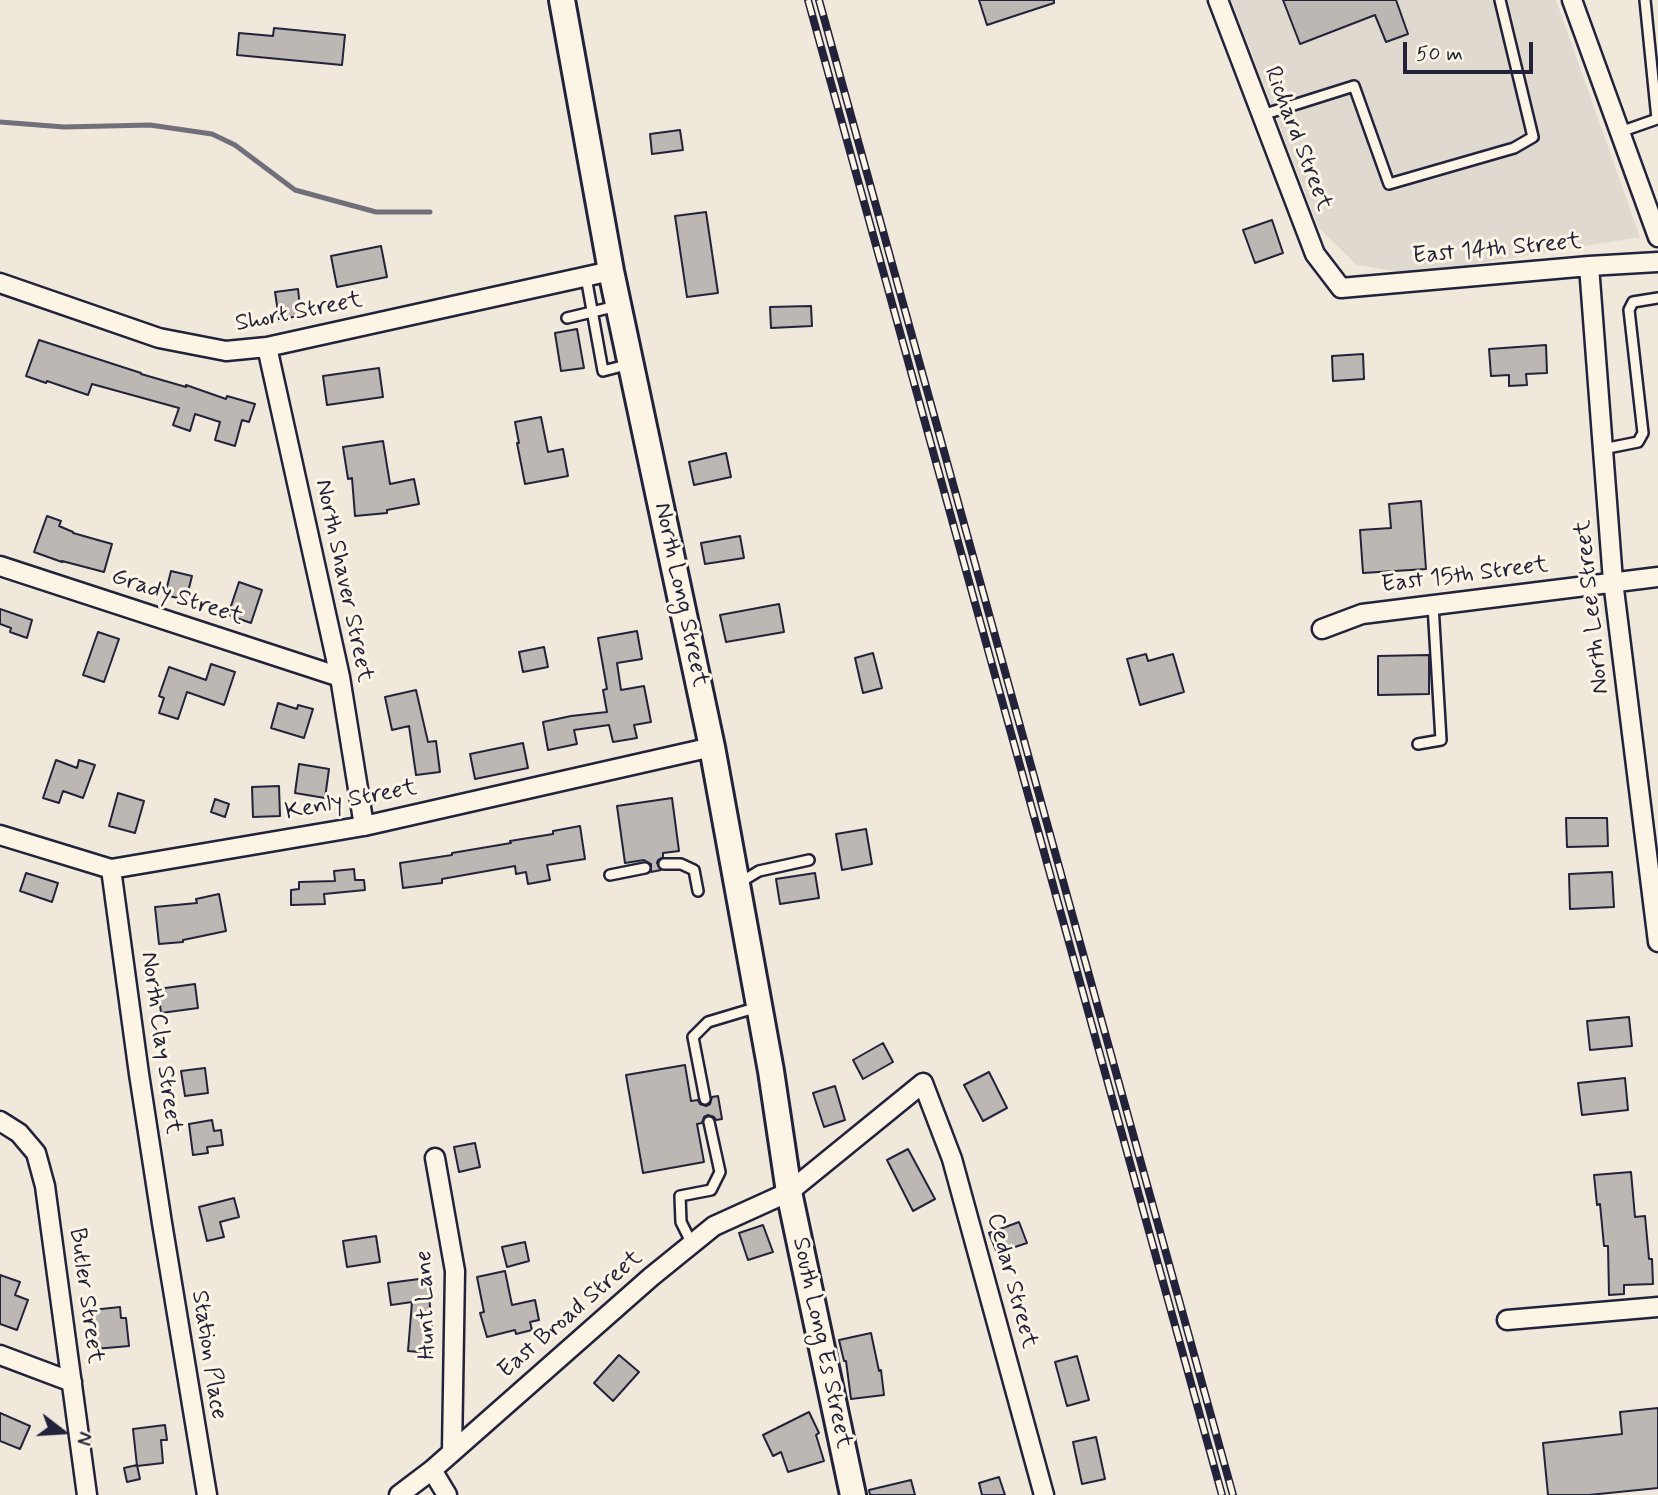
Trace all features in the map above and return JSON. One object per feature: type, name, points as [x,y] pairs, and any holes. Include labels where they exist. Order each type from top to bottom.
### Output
[{"type":"street","name":"North Long Street","points":[[562,0],[618,306],[712,747],[760,1007],[789,1192]]},
{"type":"street","name":"Richard Street","points":[[1218,0],[1315,254],[1341,288]]},
{"type":"street","points":[[1572,0],[1658,237]]},
{"type":"street","name":"East 14th Street","points":[[1341,288],[1658,262]]},
{"type":"street","name":"North Lee Street","points":[[1589,266],[1613,581],[1658,941]]},
{"type":"street","name":"Short Street","points":[[0,283],[159,338],[226,351],[267,347],[611,271]]},
{"type":"street","name":"North Shaver Street","points":[[267,347],[340,677],[364,826]]},
{"type":"street","name":"Grady Street","points":[[0,565],[340,677]]},
{"type":"street","name":"East 15th Street","points":[[1322,629],[1362,614],[1658,577]]},
{"type":"street","name":"Kenly Street","points":[[0,835],[111,869],[364,826],[712,747]]},
{"type":"street","name":"North Clay Street","points":[[111,869],[162,1223]]},
{"type":"street","name":"East Broad Street","points":[[399,1495],[432,1470],[714,1226],[789,1192],[923,1083]]},
{"type":"street","name":"Cedar Street","points":[[923,1083],[952,1159],[1044,1495]]},
{"type":"street","name":"Butler Street","points":[[0,1121],[19,1133],[36,1153],[45,1186],[87,1495]]},
{"type":"street","name":"Hunt Lane","points":[[435,1158],[455,1271],[452,1451]]},
{"type":"street","name":"South Long Es Street","points":[[789,1192],[853,1495]]},
{"type":"street","name":"Station Place","points":[[162,1223],[206,1495]]},
{"type":"street","points":[[1507,1320],[1658,1307]]},
{"type":"street","points":[[0,1355],[72,1382]]},
{"type":"street","points":[[432,1470],[447,1495]]},
{"type":"lane","points":[[1262,115],[1354,86],[1389,184],[1514,148],[1533,137],[1500,0]]},
{"type":"lane","points":[[1620,132],[1657,119],[1645,0]]},
{"type":"lane","points":[[586,276],[603,371],[631,364]]},
{"type":"lane","points":[[1603,449],[1638,442],[1643,433],[1629,310],[1633,302],[1658,298]]},
{"type":"lane","points":[[567,318],[618,306]]},
{"type":"lane","points":[[1418,744],[1441,740],[1433,605]]},
{"type":"lane","points":[[737,884],[759,871],[809,860]]},
{"type":"lane","points":[[664,864],[681,864],[694,870],[698,891]]},
{"type":"lane","points":[[610,875],[645,868]]},
{"type":"lane","points":[[705,1099],[693,1037],[708,1022],[760,1007]]},
{"type":"lane","points":[[692,1244],[681,1222],[680,1196],[711,1190],[720,1172],[709,1122]]},
{"type":"shaded area","points":[[1231,0],[1556,0],[1640,237],[1414,274],[1357,265],[1318,227]]},
{"type":"building","points":[[979,0],[1054,0],[1054,3],[987,25]]},
{"type":"building","points":[[1283,0],[1396,0],[1408,34],[1386,42],[1375,15],[1300,44]]},
{"type":"building","points":[[274,28],[345,35],[342,65],[237,55],[239,33],[273,36]]},
{"type":"building","points":[[680,130],[683,150],[652,154],[650,134]]},
{"type":"building","points":[[706,212],[718,293],[687,297],[675,216]]},
{"type":"building","points":[[1272,220],[1283,253],[1255,263],[1243,230]]},
{"type":"building","points":[[381,246],[387,277],[337,287],[331,256]]},
{"type":"building","points":[[298,289],[301,316],[279,319],[275,292]]},
{"type":"building","points":[[811,306],[812,326],[771,328],[770,307]]},
{"type":"building","points":[[577,329],[584,368],[561,371],[555,333]]},
{"type":"building","points":[[39,340],[141,374],[186,385],[226,399],[227,396],[255,404],[249,422],[242,420],[235,446],[215,440],[220,422],[195,414],[190,431],[173,425],[179,408],[92,384],[88,395],[26,376]]},
{"type":"building","points":[[1546,345],[1547,373],[1526,374],[1527,385],[1509,386],[1509,375],[1491,376],[1489,349]]},
{"type":"building","points":[[1363,354],[1364,379],[1333,381],[1332,356]]},
{"type":"building","points":[[379,368],[383,397],[327,405],[323,376]]},
{"type":"building","points":[[541,417],[548,452],[563,449],[568,476],[525,484],[515,422]]},
{"type":"building","points":[[383,441],[390,484],[414,479],[419,504],[387,510],[387,513],[355,516],[352,478],[348,479],[343,447]]},
{"type":"building","points":[[726,453],[731,477],[694,485],[689,462]]},
{"type":"building","points":[[1421,501],[1426,569],[1363,573],[1360,530],[1391,528],[1389,504]]},
{"type":"building","points":[[47,516],[61,521],[59,526],[73,533],[112,544],[104,572],[34,552]]},
{"type":"building","points":[[740,536],[744,558],[705,564],[701,543]]},
{"type":"building","points":[[171,571],[192,576],[186,600],[165,595]]},
{"type":"building","points":[[239,582],[262,590],[251,623],[228,615]]},
{"type":"building","points":[[779,604],[784,632],[726,642],[720,615]]},
{"type":"building","points":[[0,609],[32,620],[27,638],[10,632],[11,628],[0,624]]},
{"type":"building","points":[[637,631],[642,659],[617,663],[621,690],[644,686],[651,722],[634,725],[637,738],[613,742],[609,725],[574,730],[577,744],[548,750],[543,722],[607,712],[603,690],[607,689],[598,638]]},
{"type":"building","points":[[98,632],[119,639],[104,682],[83,675]]},
{"type":"building","points":[[544,647],[548,667],[523,672],[519,652]]},
{"type":"building","points":[[873,653],[882,688],[863,693],[855,658]]},
{"type":"building","points":[[1146,654],[1148,661],[1173,654],[1184,692],[1140,705],[1127,659]]},
{"type":"building","points":[[1429,655],[1429,694],[1378,695],[1378,656]]},
{"type":"building","points":[[211,664],[235,672],[224,705],[187,692],[178,719],[159,713],[164,698],[159,696],[169,667],[206,680]]},
{"type":"building","points":[[416,690],[428,742],[436,741],[440,772],[416,775],[409,726],[392,730],[385,697]]},
{"type":"building","points":[[278,703],[297,709],[298,705],[313,709],[304,738],[271,728]]},
{"type":"building","points":[[523,743],[528,768],[475,779],[470,754]]},
{"type":"building","points":[[56,760],[77,768],[79,760],[95,765],[83,798],[63,791],[59,803],[43,798]]},
{"type":"building","points":[[299,764],[329,769],[325,798],[295,793]]},
{"type":"building","points":[[279,786],[280,816],[253,817],[252,787]]},
{"type":"building","points":[[118,793],[144,801],[135,833],[109,826]]},
{"type":"building","points":[[672,798],[679,851],[663,853],[657,863],[661,870],[651,872],[651,864],[644,860],[625,863],[617,806]]},
{"type":"building","points":[[215,799],[229,804],[225,817],[211,812]]},
{"type":"building","points":[[1566,818],[1607,818],[1608,846],[1567,847]]},
{"type":"building","points":[[580,826],[585,859],[547,865],[550,880],[528,884],[526,872],[516,874],[515,866],[442,879],[442,883],[403,888],[400,863],[511,843],[510,841],[553,834],[553,831]]},
{"type":"building","points":[[866,829],[872,864],[842,870],[836,834]]},
{"type":"building","points":[[354,869],[355,880],[364,880],[365,890],[324,894],[325,904],[291,905],[291,890],[299,889],[299,882],[335,881],[334,871]]},
{"type":"building","points":[[1612,872],[1614,907],[1570,909],[1569,874]]},
{"type":"building","points":[[26,873],[58,883],[52,902],[20,891]]},
{"type":"building","points":[[815,873],[819,898],[780,904],[776,879]]},
{"type":"building","points":[[219,894],[226,931],[183,942],[159,944],[155,907],[197,903],[196,899]]},
{"type":"building","points":[[195,984],[198,1008],[161,1013],[158,989]]},
{"type":"building","points":[[1629,1017],[1632,1046],[1590,1050],[1587,1021]]},
{"type":"building","points":[[883,1043],[893,1062],[863,1079],[853,1060]]},
{"type":"building","points":[[685,1065],[691,1101],[698,1100],[706,1106],[710,1104],[712,1097],[718,1096],[722,1119],[716,1120],[708,1115],[702,1123],[697,1124],[704,1162],[643,1173],[626,1075]]},
{"type":"building","points":[[205,1068],[208,1093],[185,1096],[181,1071]]},
{"type":"building","points":[[989,1072],[1007,1108],[983,1121],[964,1085]]},
{"type":"building","points":[[1625,1078],[1628,1110],[1582,1115],[1578,1083]]},
{"type":"building","points":[[835,1086],[845,1120],[824,1127],[813,1093]]},
{"type":"building","points":[[212,1120],[214,1131],[221,1130],[223,1145],[207,1147],[208,1153],[193,1155],[189,1124]]},
{"type":"building","points":[[475,1143],[480,1167],[459,1172],[454,1147]]},
{"type":"building","points":[[908,1149],[935,1199],[913,1211],[887,1160]]},
{"type":"building","points":[[1631,1172],[1635,1217],[1645,1216],[1653,1284],[1624,1285],[1624,1294],[1609,1295],[1608,1246],[1604,1246],[1594,1175]]},
{"type":"building","points":[[234,1198],[239,1217],[220,1222],[224,1237],[207,1241],[199,1207]]},
{"type":"building","points":[[1019,1222],[1027,1243],[997,1253],[989,1233]]},
{"type":"building","points":[[763,1225],[773,1252],[748,1260],[739,1233]]},
{"type":"building","points":[[376,1236],[380,1262],[347,1267],[343,1241]]},
{"type":"building","points":[[525,1242],[529,1261],[507,1267],[502,1247]]},
{"type":"building","points":[[505,1271],[512,1305],[535,1300],[539,1320],[530,1322],[532,1330],[516,1334],[515,1330],[487,1337],[480,1313],[484,1312],[477,1277]]},
{"type":"building","points":[[0,1275],[20,1282],[15,1295],[28,1300],[17,1330],[0,1324]]},
{"type":"building","points":[[427,1278],[432,1325],[430,1353],[408,1351],[412,1302],[391,1305],[388,1283]]},
{"type":"building","points":[[120,1307],[121,1318],[126,1318],[129,1346],[95,1349],[92,1310]]},
{"type":"building","points":[[871,1333],[879,1371],[881,1370],[884,1395],[851,1399],[846,1361],[839,1340]]},
{"type":"building","points":[[619,1355],[639,1372],[613,1401],[594,1383]]},
{"type":"building","points":[[1077,1356],[1089,1400],[1067,1406],[1055,1362]]},
{"type":"building","points":[[1658,1408],[1658,1488],[1589,1495],[1548,1495],[1543,1443],[1622,1434],[1620,1412]]},
{"type":"building","points":[[809,1412],[819,1433],[816,1435],[824,1461],[788,1472],[781,1452],[773,1456],[763,1435]]},
{"type":"building","points":[[0,1413],[30,1426],[20,1449],[0,1441]]},
{"type":"building","points":[[165,1425],[167,1440],[161,1440],[163,1463],[137,1466],[133,1429]]},
{"type":"building","points":[[1096,1437],[1105,1479],[1082,1484],[1073,1442]]},
{"type":"building","points":[[137,1465],[140,1479],[127,1482],[124,1468]]},
{"type":"building","points":[[999,1477],[1005,1495],[982,1495],[979,1483]]},
{"type":"building","points":[[911,1480],[915,1495],[870,1495],[869,1490]]},
{"type":"waterway","points":[[0,122],[64,127],[150,125],[212,134],[235,145],[295,190],[376,212],[430,212]]},
{"type":"railway","points":[[808,0],[1222,1495]]},
{"type":"railway","points":[[819,0],[1233,1495]]}]
